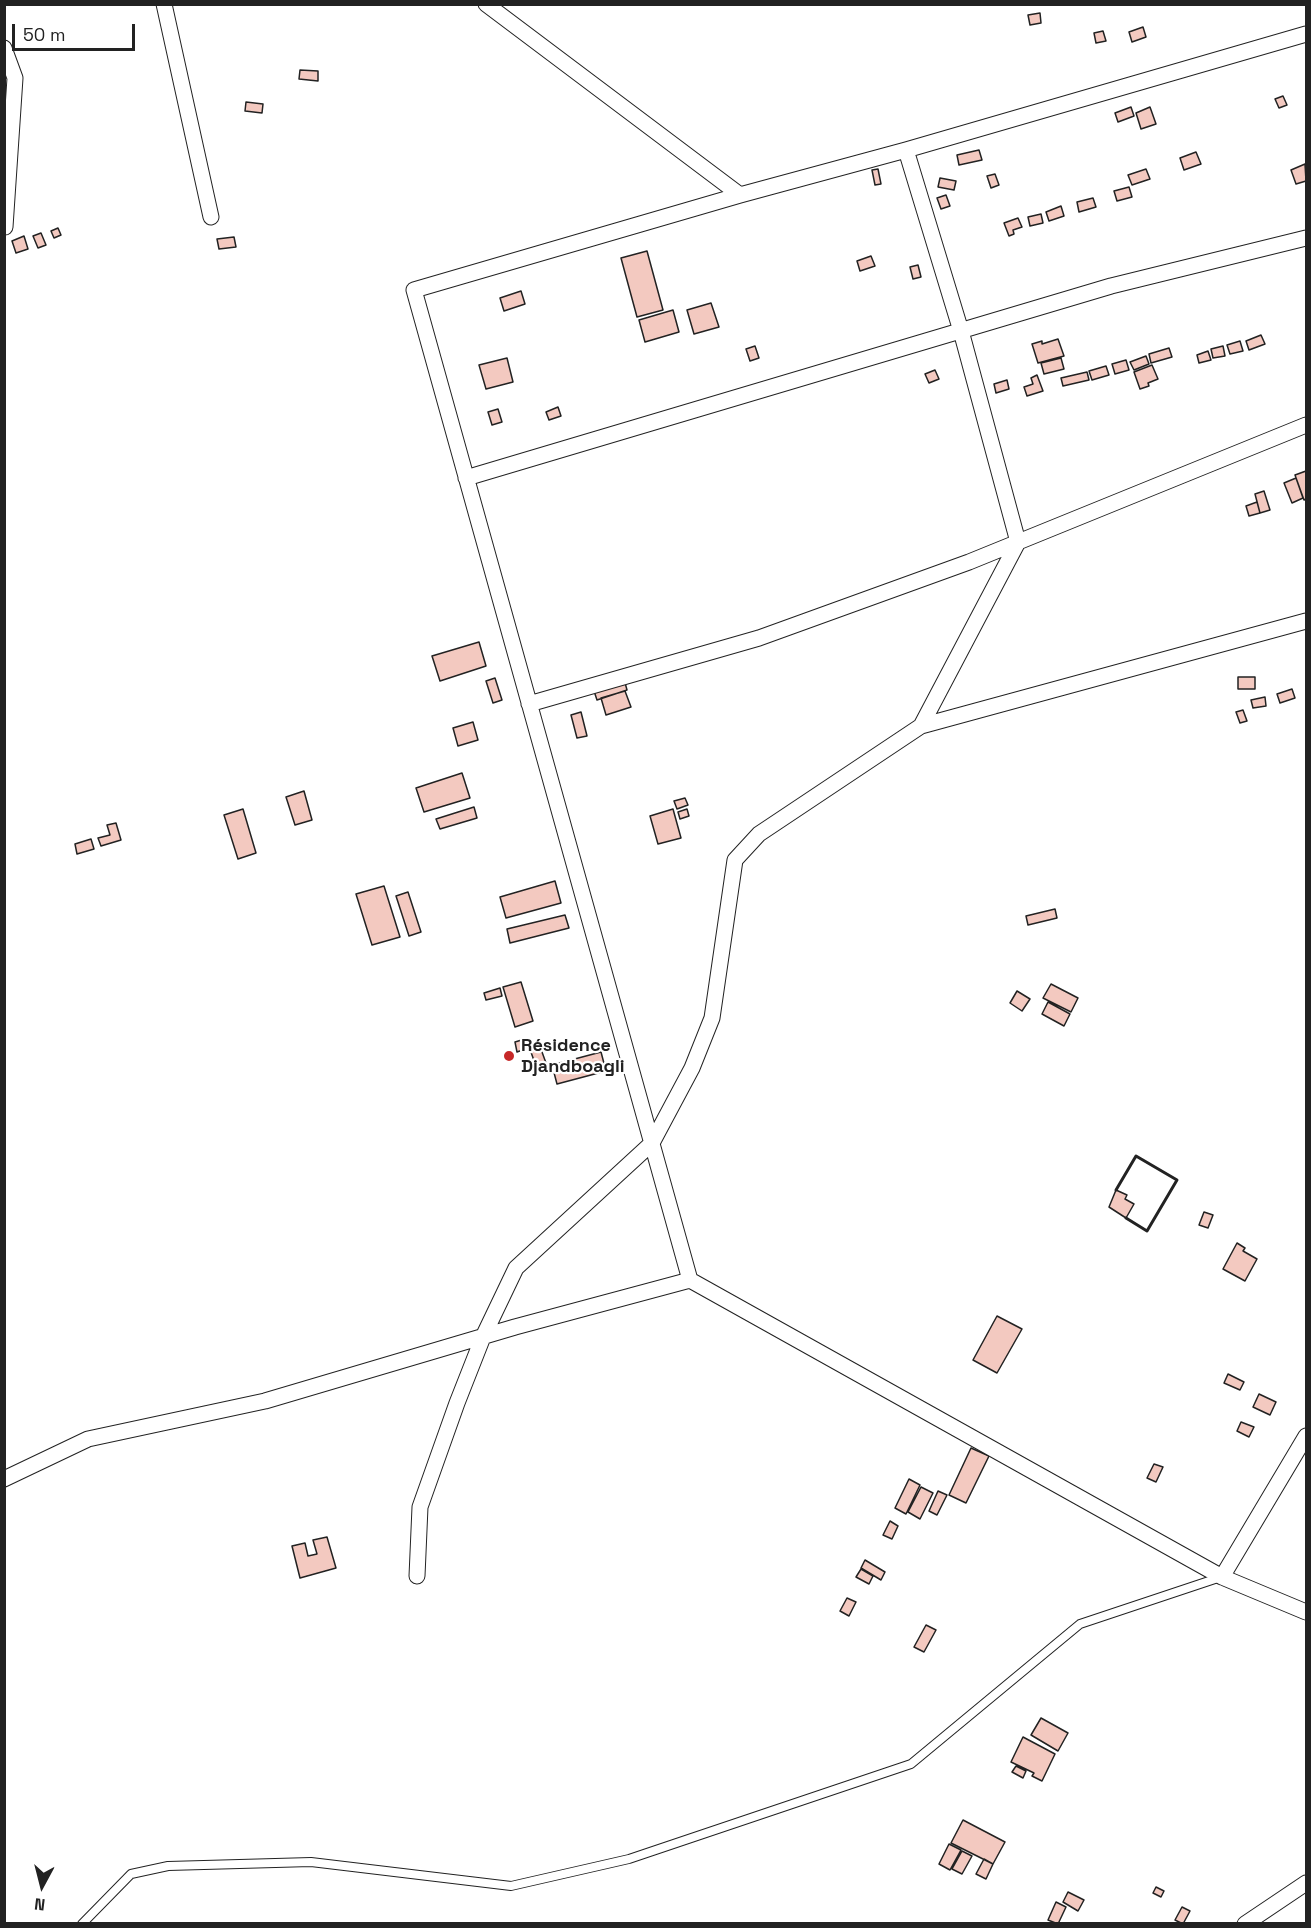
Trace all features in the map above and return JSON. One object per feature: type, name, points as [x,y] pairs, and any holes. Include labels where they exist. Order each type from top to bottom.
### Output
[{"type":"street","points":[[164,4],[211,217]]},
{"type":"street","points":[[486,4],[740,195]]},
{"type":"street","points":[[690,1280],[414,290],[1306,34]]},
{"type":"street","points":[[4,48],[15,78],[5,227]]},
{"type":"street","points":[[906,150],[961,330],[1018,542],[921,726]]},
{"type":"street","points":[[466,478],[1111,286],[1306,238]]},
{"type":"street","points":[[529,704],[759,638],[969,562],[1306,424]]},
{"type":"street","points":[[417,1576],[420,1507],[483,1337],[516,1268],[652,1143],[692,1068],[712,1018],[735,860],[759,834],[921,726],[1306,621]]},
{"type":"street","points":[[4,1479],[88,1439],[266,1401],[483,1337],[690,1280],[1222,1576],[1306,1612]]},
{"type":"street","points":[[1222,1576],[1306,1436]]},
{"type":"street","points":[[1245,1923],[1306,1883]]},
{"type":"lane","points":[[82,1923],[131,1874],[168,1866],[311,1862],[512,1886],[630,1859],[911,1764],[1080,1623],[1222,1576]]},
{"type":"building","points":[[1040,13],[1041,23],[1030,25],[1028,15]]},
{"type":"building","points":[[1143,27],[1146,37],[1132,42],[1129,32]]},
{"type":"building","points":[[1103,31],[1106,41],[1096,43],[1094,33]]},
{"type":"building","points":[[300,70],[318,71],[318,81],[299,79]]},
{"type":"building","points":[[1283,96],[1287,105],[1279,108],[1275,99]]},
{"type":"building","points":[[246,102],[263,104],[262,113],[245,111]]},
{"type":"building","points":[[1131,107],[1134,116],[1118,122],[1115,113]]},
{"type":"building","points":[[1150,107],[1156,124],[1141,129],[1136,113]]},
{"type":"building","points":[[979,150],[982,160],[959,165],[957,155]]},
{"type":"building","points":[[1196,152],[1201,164],[1184,170],[1180,158]]},
{"type":"building","points":[[1305,164],[1306,181],[1296,184],[1291,170]]},
{"type":"building","points":[[878,169],[881,184],[875,185],[872,170]]},
{"type":"building","points":[[1146,169],[1150,179],[1132,185],[1128,175]]},
{"type":"building","points":[[995,174],[999,185],[991,188],[987,176]]},
{"type":"building","points":[[940,178],[956,181],[954,190],[938,187]]},
{"type":"building","points":[[1129,187],[1132,197],[1117,201],[1114,191]]},
{"type":"building","points":[[946,195],[950,206],[941,209],[937,198]]},
{"type":"building","points":[[1093,198],[1096,207],[1079,212],[1077,202]]},
{"type":"building","points":[[1061,206],[1064,216],[1049,221],[1046,212]]},
{"type":"building","points":[[1041,214],[1043,223],[1030,226],[1028,217]]},
{"type":"building","points":[[1018,218],[1022,227],[1013,230],[1014,234],[1009,236],[1004,223]]},
{"type":"building","points":[[58,228],[61,235],[54,238],[51,231]]},
{"type":"building","points":[[41,233],[46,245],[38,248],[33,236]]},
{"type":"building","points":[[24,236],[28,249],[16,253],[12,241]]},
{"type":"building","points":[[234,237],[236,247],[219,249],[217,239]]},
{"type":"building","points":[[647,251],[663,310],[637,317],[621,258]]},
{"type":"building","points":[[871,256],[875,266],[860,271],[857,261]]},
{"type":"building","points":[[918,265],[921,277],[913,279],[910,267]]},
{"type":"building","points":[[521,291],[525,304],[504,311],[500,298]]},
{"type":"building","points":[[711,303],[719,327],[694,334],[687,310]]},
{"type":"building","points":[[673,310],[679,332],[645,342],[639,320]]},
{"type":"building","points":[[1261,335],[1265,344],[1249,350],[1246,341]]},
{"type":"building","points":[[1058,339],[1064,356],[1038,363],[1032,344],[1042,341],[1042,344]]},
{"type":"building","points":[[1240,341],[1243,351],[1230,354],[1227,345]]},
{"type":"building","points":[[755,346],[759,358],[750,361],[746,349]]},
{"type":"building","points":[[1223,346],[1225,356],[1213,358],[1211,349]]},
{"type":"building","points":[[1169,348],[1172,357],[1151,363],[1149,354]]},
{"type":"building","points":[[1208,351],[1211,360],[1199,363],[1197,355]]},
{"type":"building","points":[[1146,356],[1149,364],[1134,370],[1130,362]]},
{"type":"building","points":[[507,358],[513,382],[486,389],[479,365]]},
{"type":"building","points":[[1061,358],[1064,369],[1044,374],[1041,363]]},
{"type":"building","points":[[1126,360],[1129,370],[1115,374],[1112,364]]},
{"type":"building","points":[[1152,365],[1158,379],[1140,389],[1134,372]]},
{"type":"building","points":[[1106,366],[1109,375],[1092,380],[1089,371]]},
{"type":"building","points":[[935,370],[939,379],[929,383],[925,374]]},
{"type":"building","points":[[1087,372],[1089,380],[1063,386],[1061,378]]},
{"type":"building","points":[[1037,375],[1043,391],[1027,396],[1024,387],[1033,384],[1031,378]]},
{"type":"building","points":[[1007,380],[1009,389],[996,393],[994,384]]},
{"type":"building","points":[[558,407],[561,416],[549,420],[546,412]]},
{"type":"building","points":[[498,409],[502,422],[492,425],[488,412]]},
{"type":"building","points":[[1306,471],[1306,499],[1304,500],[1295,475]]},
{"type":"building","points":[[1296,478],[1303,498],[1292,503],[1284,483]]},
{"type":"building","points":[[1264,491],[1270,510],[1260,513],[1255,494]]},
{"type":"building","points":[[1257,502],[1260,513],[1249,516],[1246,506]]},
{"type":"building","points":[[479,642],[486,666],[440,681],[432,656]]},
{"type":"building","points":[[1238,677],[1255,677],[1255,689],[1238,689]]},
{"type":"building","points":[[495,678],[502,700],[493,703],[486,681]]},
{"type":"building","points":[[624,679],[627,690],[597,700],[593,688]]},
{"type":"building","points":[[1292,689],[1295,698],[1280,703],[1277,694]]},
{"type":"building","points":[[625,691],[631,707],[606,715],[601,698]]},
{"type":"building","points":[[1265,697],[1266,706],[1253,708],[1251,700]]},
{"type":"building","points":[[1243,710],[1247,721],[1240,723],[1236,712]]},
{"type":"building","points":[[581,712],[587,736],[577,738],[571,715]]},
{"type":"building","points":[[473,722],[478,740],[458,746],[453,728]]},
{"type":"building","points":[[462,773],[470,798],[424,812],[416,788]]},
{"type":"building","points":[[304,791],[312,820],[295,825],[286,797]]},
{"type":"building","points":[[685,798],[688,805],[677,809],[674,801]]},
{"type":"building","points":[[474,807],[477,818],[440,829],[436,819]]},
{"type":"building","points":[[243,809],[256,853],[238,859],[224,815]]},
{"type":"building","points":[[673,809],[681,838],[658,844],[650,816]]},
{"type":"building","points":[[687,809],[689,816],[680,819],[678,812]]},
{"type":"building","points":[[116,823],[121,840],[101,846],[98,838],[110,835],[107,825]]},
{"type":"building","points":[[91,839],[94,849],[77,854],[75,844]]},
{"type":"building","points":[[555,881],[561,903],[506,918],[500,897]]},
{"type":"building","points":[[384,886],[400,937],[372,945],[356,894]]},
{"type":"building","points":[[408,892],[421,932],[409,936],[396,896]]},
{"type":"building","points":[[1055,909],[1057,918],[1028,925],[1026,916]]},
{"type":"building","points":[[565,915],[569,928],[510,943],[507,929]]},
{"type":"building","points":[[521,982],[533,1021],[515,1027],[503,987]]},
{"type":"building","points":[[1051,984],[1078,998],[1071,1012],[1043,998]]},
{"type":"building","points":[[500,988],[502,996],[486,1000],[484,993]]},
{"type":"building","points":[[1017,991],[1030,999],[1022,1011],[1010,1003]]},
{"type":"building","points":[[1048,1002],[1070,1014],[1064,1026],[1042,1014]]},
{"type":"building","points":[[525,1039],[528,1048],[517,1052],[515,1042]]},
{"type":"building","points":[[538,1041],[546,1063],[536,1066],[528,1044]]},
{"type":"building","points":[[601,1052],[606,1071],[557,1084],[552,1065]]},
{"type":"building","points":[[1116,1190],[1127,1195],[1125,1199],[1134,1204],[1126,1218],[1109,1207]]},
{"type":"building","points":[[1204,1212],[1213,1215],[1208,1228],[1199,1225]]},
{"type":"building","points":[[1237,1243],[1245,1248],[1243,1251],[1257,1259],[1245,1281],[1223,1269]]},
{"type":"building","points":[[997,1316],[1022,1329],[997,1373],[973,1360]]},
{"type":"building","points":[[1228,1374],[1244,1382],[1240,1390],[1224,1383]]},
{"type":"building","points":[[1259,1394],[1276,1402],[1270,1415],[1253,1407]]},
{"type":"building","points":[[1241,1422],[1254,1427],[1249,1437],[1237,1431]]},
{"type":"building","points":[[971,1448],[989,1456],[966,1503],[949,1495]]},
{"type":"building","points":[[1154,1464],[1163,1467],[1156,1482],[1147,1478]]},
{"type":"building","points":[[909,1479],[920,1485],[906,1514],[895,1508]]},
{"type":"building","points":[[921,1487],[933,1493],[920,1519],[908,1512]]},
{"type":"building","points":[[938,1491],[947,1495],[937,1515],[929,1511]]},
{"type":"building","points":[[890,1521],[898,1526],[892,1539],[883,1535]]},
{"type":"building","points":[[327,1537],[336,1568],[300,1578],[292,1546],[305,1543],[308,1556],[317,1554],[313,1540]]},
{"type":"building","points":[[865,1560],[885,1572],[881,1580],[861,1568]]},
{"type":"building","points":[[861,1569],[873,1576],[869,1584],[856,1577]]},
{"type":"building","points":[[847,1598],[856,1602],[849,1616],[840,1611]]},
{"type":"building","points":[[926,1625],[936,1630],[924,1652],[914,1647]]},
{"type":"building","points":[[1041,1718],[1068,1733],[1058,1751],[1031,1735]]},
{"type":"building","points":[[1023,1737],[1055,1754],[1042,1781],[1032,1776],[1034,1773],[1011,1762]]},
{"type":"building","points":[[1016,1766],[1026,1771],[1023,1778],[1012,1772]]},
{"type":"building","points":[[963,1820],[1005,1842],[993,1864],[951,1843]]},
{"type":"building","points":[[949,1844],[961,1850],[950,1870],[939,1864]]},
{"type":"building","points":[[962,1851],[972,1856],[962,1874],[952,1869]]},
{"type":"building","points":[[984,1859],[993,1864],[986,1879],[976,1874]]},
{"type":"building","points":[[1156,1887],[1164,1891],[1161,1897],[1153,1893]]},
{"type":"building","points":[[1068,1892],[1084,1900],[1078,1911],[1063,1902]]},
{"type":"building","points":[[1056,1902],[1066,1907],[1058,1924],[1048,1920]]},
{"type":"building","points":[[1182,1907],[1190,1911],[1183,1924],[1175,1920]]},
{"type":"wall","points":[[1116,1190],[1136,1156],[1177,1180],[1147,1231],[1126,1218]]},
{"type":"place","name":"Résidence Djandboagli","points":[[509,1056]]}]
